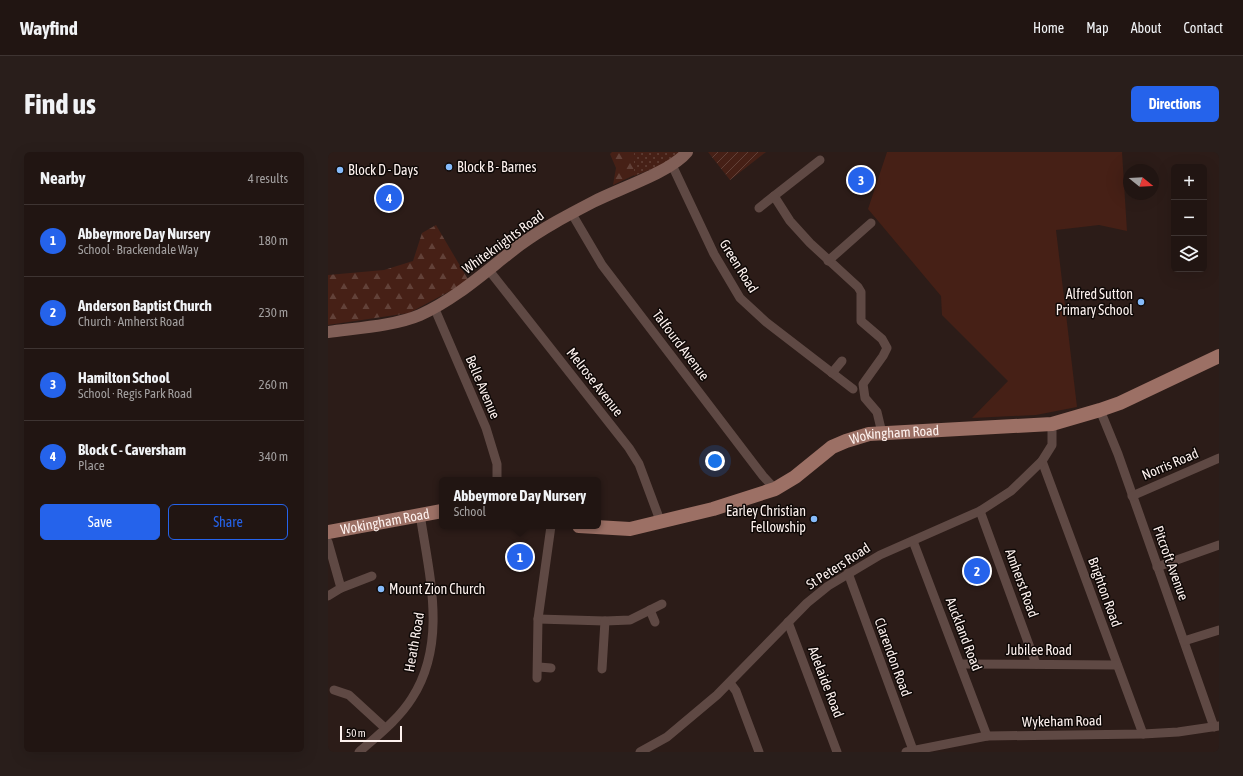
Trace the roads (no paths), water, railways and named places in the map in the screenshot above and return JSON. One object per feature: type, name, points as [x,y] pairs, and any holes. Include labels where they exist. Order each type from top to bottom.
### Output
[{"type":"main road","name":"Wokingham Road","points":[[601,528],[623,530],[661,523],[713,509],[775,489],[795,477],[825,451],[840,443],[869,434],[1052,424],[1100,410],[1219,356]]},
{"type":"main road","name":"Wokingham Road","points":[[328,532],[420,514],[439,512]]},
{"type":"street","name":"Whiteknights Road","points":[[328,332],[395,322],[420,315],[452,296],[521,244],[572,214],[672,165],[687,152]]},
{"type":"street","points":[[760,208],[820,160]]},
{"type":"street","name":"Green Road","points":[[672,165],[714,254],[740,298],[766,322],[853,389]]},
{"type":"street","points":[[774,196],[790,221],[828,261],[858,287],[861,292],[861,320],[882,339],[887,348],[863,384],[865,398],[877,412],[882,433]]},
{"type":"street","name":"Talfourd Avenue","points":[[572,214],[602,264],[763,476],[775,489]]},
{"type":"street","points":[[828,261],[872,223]]},
{"type":"street","name":"Melrose Avenue","points":[[488,269],[629,448],[639,464],[661,523]]},
{"type":"street","name":"Belle Avenue","points":[[434,307],[486,428],[497,464],[497,477]]},
{"type":"street","points":[[832,373],[842,361]]},
{"type":"street","name":"Pitcroft Avenue","points":[[1100,410],[1118,454],[1157,567],[1217,726]]},
{"type":"street","name":"St Peters Road","points":[[640,752],[667,737],[730,682],[807,603],[848,573],[880,555],[980,511],[1011,491],[1042,461],[1052,445],[1052,424]]},
{"type":"street","name":"Norris Road","points":[[1132,496],[1219,458]]},
{"type":"street","name":"Brighton Road","points":[[1042,461],[1143,734]]},
{"type":"street","name":"Amherst Road","points":[[980,511],[1036,664]]},
{"type":"street","name":"Heath Road","points":[[359,752],[385,728],[412,699],[422,679],[434,624],[433,595],[420,514]]},
{"type":"street","points":[[538,678],[538,618],[551,529]]},
{"type":"street","name":"Auckland Road","points":[[913,541],[961,664],[987,736]]},
{"type":"street","points":[[328,542],[342,588]]},
{"type":"street","points":[[1157,567],[1219,545]]},
{"type":"street","name":"Clarendon Road","points":[[848,573],[909,751]]},
{"type":"street","points":[[328,596],[342,588],[372,576]]},
{"type":"street","points":[[538,618],[605,621],[630,620],[662,604]]},
{"type":"street","points":[[650,610],[655,622]]},
{"type":"street","points":[[602,669],[605,621]]},
{"type":"street","name":"Adelaide Road","points":[[788,622],[837,752]]},
{"type":"street","points":[[1184,641],[1219,630]]},
{"type":"street","name":"Jubilee Road","points":[[961,664],[1117,665]]},
{"type":"street","points":[[539,667],[552,668]]},
{"type":"street","points":[[730,682],[736,691],[758,752]]},
{"type":"street","points":[[334,690],[348,695],[385,728]]},
{"type":"street","name":"Wykeham Road","points":[[909,751],[987,736],[1143,734],[1178,732],[1217,726]]},
{"type":"place","name":"Block B - Barnes","points":[[449,167]]},
{"type":"place","name":"Block D - Days","points":[[340,170]]},
{"type":"place","name":"Hamilton School","points":[[861,180]]},
{"type":"place","name":"Block C - Caversham","points":[[389,198]]},
{"type":"place","name":"Alfred Sutton Primary School","points":[[1141,302]]},
{"type":"place","name":"Earley Christian Fellowship","points":[[814,519]]},
{"type":"place","name":"Abbeymore Day Nursery","points":[[520,557]]},
{"type":"place","name":"Anderson Baptist Church","points":[[977,571]]},
{"type":"place","name":"Mount Zion Church","points":[[381,589]]}]
